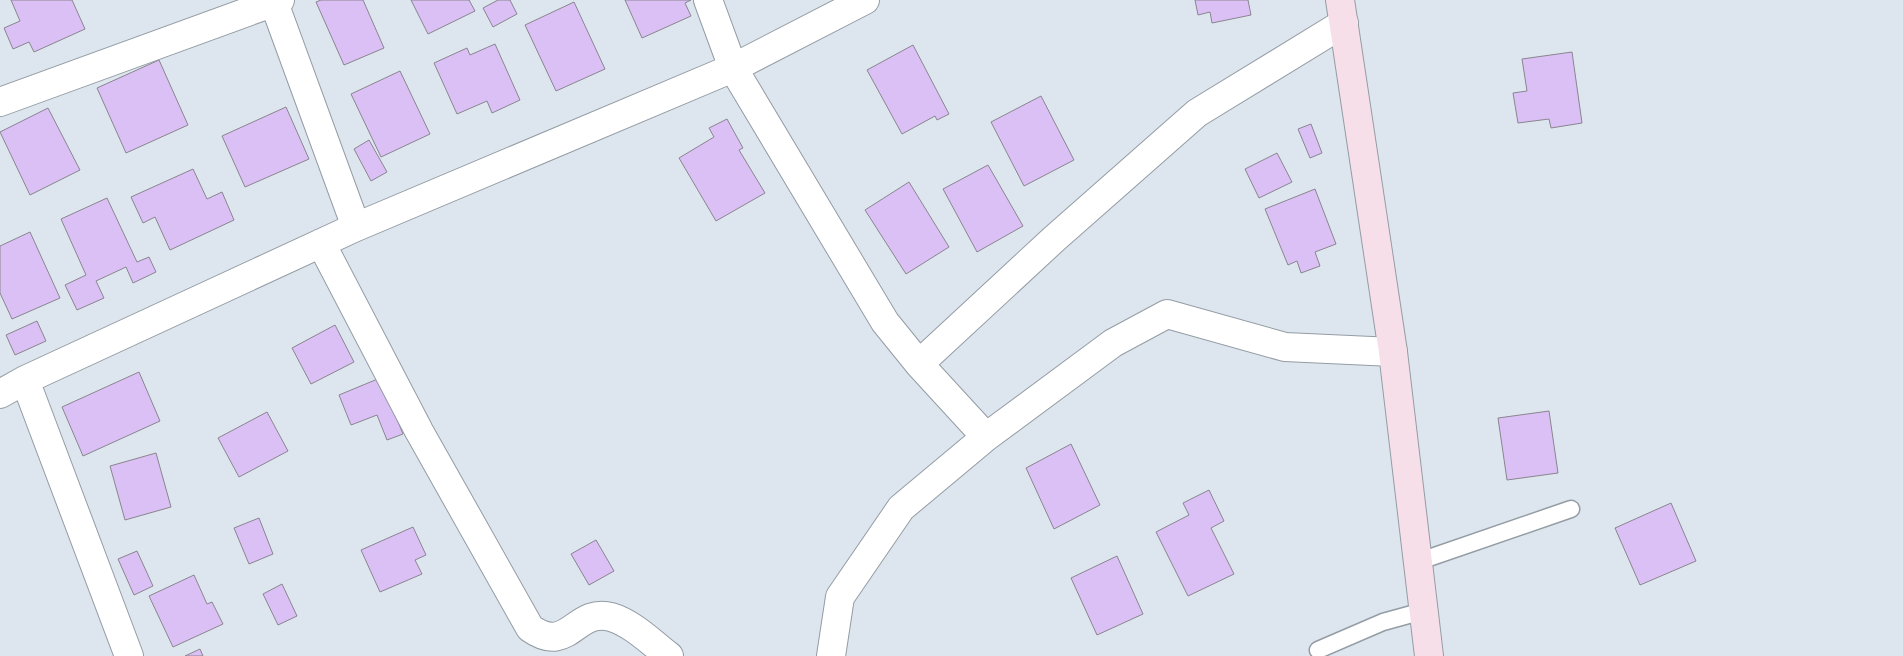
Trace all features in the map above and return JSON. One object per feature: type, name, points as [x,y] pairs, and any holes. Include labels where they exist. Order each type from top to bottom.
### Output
[{"type":"street","points":[[708,0],[734,68],[885,322],[919,364],[986,437]]},
{"type":"street","points":[[0,394],[25,380],[356,227],[734,68],[865,0]]},
{"type":"street","points":[[0,102],[276,1],[356,227]]},
{"type":"street","points":[[919,364],[1054,239],[1197,113],[1342,11],[1393,352],[1429,656]]},
{"type":"street","points":[[321,243],[419,431],[530,628],[542,640],[553,641],[566,638],[589,618],[610,617],[626,624],[669,656]]},
{"type":"street","points":[[831,656],[840,597],[901,508],[986,437],[1113,343],[1168,314],[1284,347],[1393,352]]},
{"type":"street","points":[[25,380],[129,656]]},
{"type":"lane","points":[[1417,562],[1571,509]]},
{"type":"lane","points":[[1318,650],[1382,622],[1423,611]]},
{"type":"building","points":[[11,0],[72,0],[85,29],[34,52],[29,42],[13,49],[4,28],[20,21]]},
{"type":"building","points":[[321,0],[363,0],[384,48],[344,65],[316,2]]},
{"type":"building","points":[[411,0],[469,0],[475,11],[428,34]]},
{"type":"building","points":[[498,0],[510,0],[517,14],[493,27],[483,8]]},
{"type":"building","points":[[625,0],[691,0],[685,3],[691,16],[642,38]]},
{"type":"building","points":[[1195,0],[1248,0],[1251,15],[1212,23],[1210,12],[1198,15]]},
{"type":"building","points":[[574,2],[605,69],[556,91],[525,25]]},
{"type":"building","points":[[495,44],[520,100],[492,113],[487,101],[457,114],[434,63],[467,48],[470,55]]},
{"type":"building","points":[[913,45],[949,114],[937,120],[935,116],[902,134],[867,70]]},
{"type":"building","points":[[1572,52],[1582,123],[1551,128],[1549,119],[1518,123],[1513,93],[1527,91],[1522,59]]},
{"type":"building","points":[[159,60],[188,125],[126,153],[97,88]]},
{"type":"building","points":[[400,71],[430,134],[381,157],[351,94]]},
{"type":"building","points":[[1041,96],[1074,160],[1024,186],[991,122]]},
{"type":"building","points":[[286,107],[309,159],[245,187],[222,136]]},
{"type":"building","points":[[48,108],[80,170],[30,195],[0,132]]},
{"type":"building","points":[[727,119],[743,148],[739,150],[765,193],[716,221],[679,158],[714,137],[709,128]]},
{"type":"building","points":[[1311,124],[1322,153],[1310,158],[1298,129]]},
{"type":"building","points":[[369,140],[387,172],[371,181],[354,149]]},
{"type":"building","points":[[1277,153],[1292,182],[1259,198],[1245,169]]},
{"type":"building","points":[[988,165],[1023,226],[977,252],[943,189]]},
{"type":"building","points":[[193,169],[207,199],[222,192],[234,220],[170,250],[155,217],[143,223],[131,197]]},
{"type":"building","points":[[909,182],[949,247],[906,274],[865,210]]},
{"type":"building","points":[[1315,189],[1336,244],[1315,252],[1320,266],[1301,273],[1297,261],[1288,265],[1265,209]]},
{"type":"building","points":[[107,198],[137,262],[149,257],[156,272],[133,283],[126,267],[96,281],[104,298],[77,310],[65,285],[86,275],[61,219]]},
{"type":"building","points":[[30,232],[60,298],[12,319],[0,293],[0,246]]},
{"type":"building","points":[[37,321],[46,341],[15,355],[6,335]]},
{"type":"building","points":[[335,325],[354,362],[311,384],[292,348]]},
{"type":"building","points":[[139,372],[160,421],[83,456],[62,407]]},
{"type":"building","points":[[380,378],[403,434],[387,440],[377,415],[351,425],[339,395]]},
{"type":"building","points":[[1549,411],[1558,473],[1507,480],[1498,418]]},
{"type":"building","points":[[267,412],[288,451],[239,477],[218,438]]},
{"type":"building","points":[[1071,444],[1100,505],[1054,529],[1026,468]]},
{"type":"building","points":[[156,453],[171,507],[125,520],[110,466]]},
{"type":"building","points":[[1209,490],[1224,521],[1211,528],[1234,574],[1188,596],[1156,532],[1189,515],[1183,503]]},
{"type":"building","points":[[1671,503],[1696,561],[1640,585],[1615,528]]},
{"type":"building","points":[[259,518],[273,554],[249,564],[234,528]]},
{"type":"building","points":[[413,527],[426,555],[415,560],[422,574],[380,592],[361,550]]},
{"type":"building","points":[[596,540],[614,571],[589,585],[571,554]]},
{"type":"building","points":[[137,551],[153,586],[134,595],[118,559]]},
{"type":"building","points":[[1117,556],[1143,614],[1097,635],[1071,578]]},
{"type":"building","points":[[194,575],[207,604],[212,602],[223,624],[173,647],[149,596]]},
{"type":"building","points":[[282,584],[297,616],[278,625],[263,594]]},
{"type":"building","points":[[200,649],[203,656],[185,656]]}]
